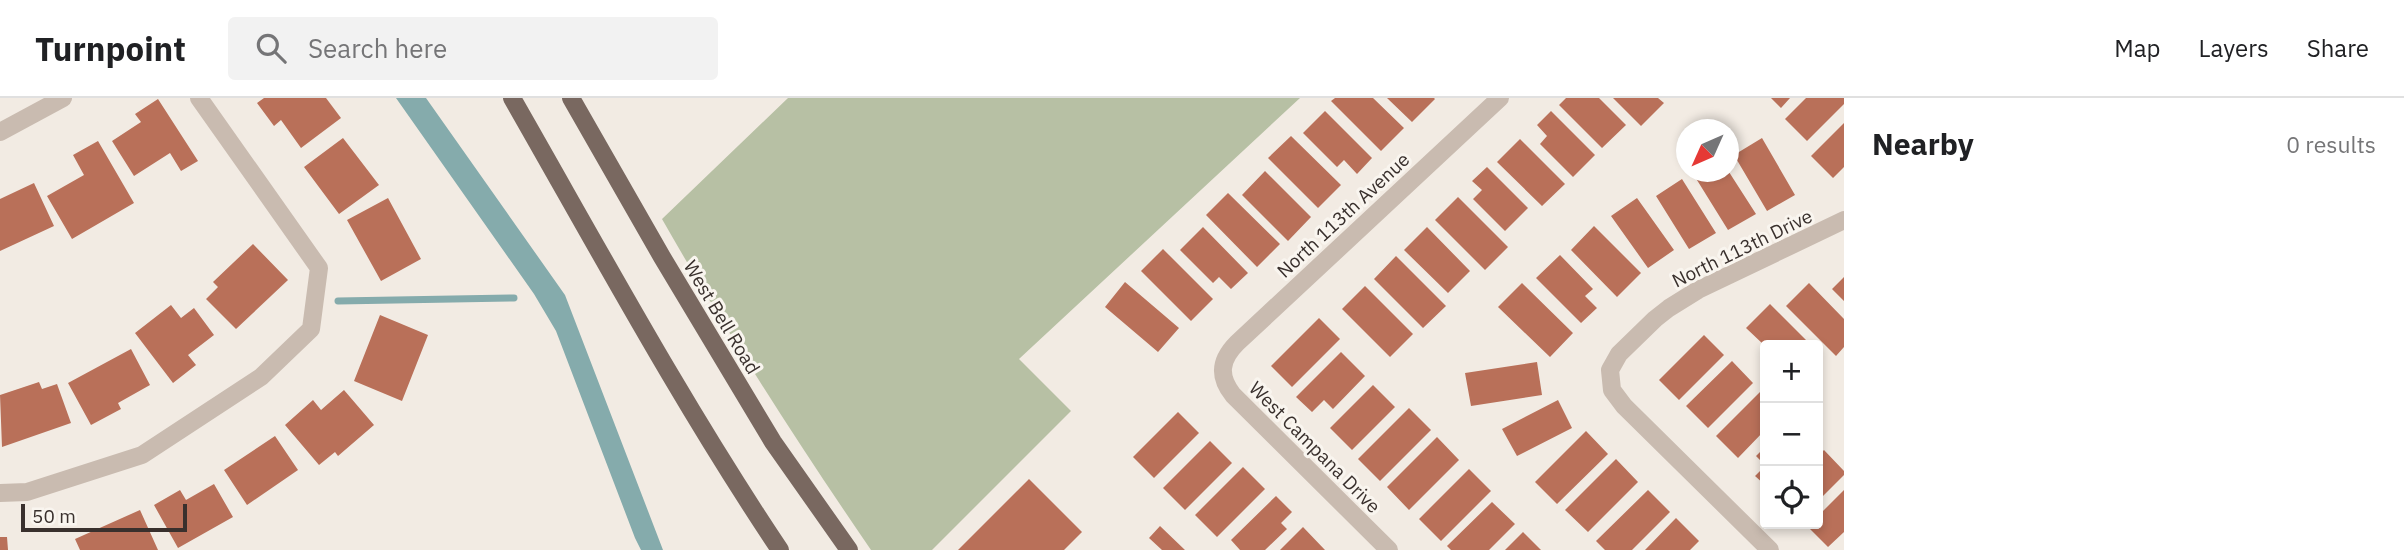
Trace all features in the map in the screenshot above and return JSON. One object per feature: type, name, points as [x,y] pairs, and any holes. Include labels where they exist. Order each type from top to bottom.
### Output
[{"type":"main road","points":[[512,98],[668,373],[735,484],[780,550]]},
{"type":"main road","name":"West Bell Road","points":[[571,98],[773,442],[849,550]]},
{"type":"street","points":[[0,132],[63,98]]},
{"type":"street","points":[[0,494],[27,492],[142,455],[261,377],[311,329],[319,268],[199,98]]},
{"type":"street","name":"North 113th Avenue","points":[[1222,367],[1224,359],[1237,343],[1500,98]]},
{"type":"street","name":"North 113th Drive","points":[[1770,550],[1624,406],[1612,390],[1610,370],[1619,354],[1669,308],[1698,290],[1844,220]]},
{"type":"street","name":"West Campana Drive","points":[[1222,367],[1222,377],[1233,395],[1389,550]]},
{"type":"green space","points":[[788,98],[1300,98],[1019,359],[1071,411],[932,550],[871,550],[763,387],[662,219]]},
{"type":"water","points":[[396,98],[426,98],[565,295],[663,550],[641,550],[635,538],[556,331],[534,294]]},
{"type":"building","points":[[264,98],[326,98],[341,118],[301,148],[281,120],[274,126],[257,103]]},
{"type":"building","points":[[1335,98],[1373,98],[1404,128],[1381,151],[1331,101]]},
{"type":"building","points":[[1387,98],[1434,98],[1435,99],[1412,122]]},
{"type":"building","points":[[1566,98],[1599,98],[1626,125],[1602,148],[1559,105]]},
{"type":"building","points":[[1613,98],[1658,98],[1664,103],[1641,126]]},
{"type":"building","points":[[1771,98],[1790,98],[1781,108]]},
{"type":"building","points":[[1806,98],[1844,98],[1844,104],[1807,141],[1785,119]]},
{"type":"building","points":[[158,99],[198,161],[181,171],[170,153],[134,176],[112,141],[141,122],[135,114]]},
{"type":"building","points":[[1325,111],[1372,158],[1357,174],[1344,160],[1337,167],[1303,133]]},
{"type":"building","points":[[1551,111],[1595,155],[1573,177],[1540,144],[1547,136],[1537,125]]},
{"type":"building","points":[[1844,123],[1844,167],[1833,178],[1811,156]]},
{"type":"building","points":[[1291,136],[1341,185],[1318,208],[1268,158]]},
{"type":"building","points":[[343,138],[379,185],[339,214],[304,167]]},
{"type":"building","points":[[1762,138],[1795,195],[1767,211],[1739,163],[1739,152]]},
{"type":"building","points":[[1520,139],[1565,184],[1542,206],[1497,162]]},
{"type":"building","points":[[98,141],[134,203],[72,239],[47,196],[84,175],[73,155]]},
{"type":"building","points":[[1487,167],[1528,208],[1505,231],[1473,199],[1482,190],[1472,181]]},
{"type":"building","points":[[1265,171],[1311,217],[1288,241],[1242,195]]},
{"type":"building","points":[[1677,182],[1684,182],[1716,233],[1689,249],[1656,196]]},
{"type":"building","points":[[1698,182],[1735,182],[1756,214],[1728,230]]},
{"type":"building","points":[[34,183],[54,226],[0,251],[0,199]]},
{"type":"building","points":[[1228,193],[1280,244],[1257,267],[1206,215]]},
{"type":"building","points":[[1458,197],[1508,247],[1485,270],[1435,220]]},
{"type":"building","points":[[388,198],[421,259],[381,281],[347,220]]},
{"type":"building","points":[[1637,198],[1674,250],[1648,268],[1611,216]]},
{"type":"building","points":[[1594,226],[1641,273],[1617,297],[1571,250]]},
{"type":"building","points":[[1203,227],[1248,273],[1231,289],[1219,277],[1213,283],[1180,250]]},
{"type":"building","points":[[1427,227],[1470,271],[1448,293],[1404,250]]},
{"type":"building","points":[[253,244],[288,280],[236,329],[206,299],[218,287],[213,282]]},
{"type":"building","points":[[1163,249],[1213,299],[1191,321],[1141,271]]},
{"type":"building","points":[[1560,255],[1593,289],[1585,296],[1597,308],[1581,323],[1536,278]]},
{"type":"building","points":[[1396,256],[1446,306],[1423,328],[1374,279]]},
{"type":"building","points":[[1844,277],[1844,301],[1832,289]]},
{"type":"building","points":[[1125,282],[1179,328],[1158,352],[1105,307]]},
{"type":"building","points":[[1522,283],[1573,333],[1550,357],[1498,307]]},
{"type":"building","points":[[1809,283],[1844,319],[1844,347],[1836,356],[1823,340],[1786,306]]},
{"type":"building","points":[[1365,286],[1413,334],[1390,357],[1342,309]]},
{"type":"building","points":[[1770,304],[1806,340],[1760,341],[1746,328]]},
{"type":"building","points":[[171,305],[181,318],[194,308],[214,335],[188,355],[196,365],[173,383],[135,333]]},
{"type":"building","points":[[380,315],[428,335],[402,401],[354,381]]},
{"type":"building","points":[[1319,318],[1340,339],[1292,387],[1271,366]]},
{"type":"building","points":[[1704,335],[1724,355],[1679,400],[1659,380]]},
{"type":"building","points":[[131,349],[150,385],[118,403],[121,409],[91,425],[68,383]]},
{"type":"building","points":[[1341,352],[1365,376],[1333,409],[1324,400],[1312,412],[1296,397]]},
{"type":"building","points":[[1732,361],[1753,383],[1708,428],[1686,406]]},
{"type":"building","points":[[1537,362],[1542,395],[1471,406],[1465,373]]},
{"type":"building","points":[[39,382],[42,389],[57,384],[71,423],[2,447],[0,395]]},
{"type":"building","points":[[1373,385],[1395,407],[1352,450],[1330,428]]},
{"type":"building","points":[[344,390],[374,425],[338,456],[335,452],[319,465],[285,425],[313,400],[321,410]]},
{"type":"building","points":[[1760,392],[1760,435],[1738,458],[1716,436]]},
{"type":"building","points":[[1558,400],[1572,428],[1517,456],[1502,429]]},
{"type":"building","points":[[1409,408],[1431,430],[1380,481],[1358,459]]},
{"type":"building","points":[[1178,412],[1199,433],[1154,478],[1133,457]]},
{"type":"building","points":[[1586,431],[1608,454],[1557,504],[1535,482]]},
{"type":"building","points":[[275,436],[298,470],[247,505],[224,470]]},
{"type":"building","points":[[1437,437],[1459,460],[1409,510],[1387,487]]},
{"type":"building","points":[[1210,441],[1232,463],[1185,510],[1163,488]]},
{"type":"building","points":[[1823,451],[1844,471],[1844,475],[1823,496],[1823,466]]},
{"type":"building","points":[[1616,459],[1638,482],[1588,532],[1565,510]]},
{"type":"building","points":[[1243,467],[1265,489],[1217,537],[1195,515]]},
{"type":"building","points":[[1469,469],[1491,491],[1441,541],[1419,519]]},
{"type":"building","points":[[1029,479],[1082,532],[1064,550],[958,550]]},
{"type":"building","points":[[214,484],[233,517],[178,548],[154,505],[180,490],[186,500]]},
{"type":"building","points":[[1648,490],[1670,512],[1632,550],[1605,550],[1596,541]]},
{"type":"building","points":[[1844,490],[1844,532],[1828,547],[1810,529],[1823,529],[1823,511]]},
{"type":"building","points":[[1276,496],[1292,512],[1281,523],[1287,529],[1265,550],[1240,550],[1231,540]]},
{"type":"building","points":[[1492,502],[1515,524],[1489,550],[1451,550],[1447,546]]},
{"type":"building","points":[[140,510],[158,550],[80,550],[75,539]]},
{"type":"building","points":[[1676,518],[1699,541],[1690,550],[1645,550]]},
{"type":"building","points":[[1160,526],[1185,550],[1162,550],[1149,538]]},
{"type":"building","points":[[1303,527],[1325,550],[1280,550]]},
{"type":"building","points":[[1523,532],[1541,550],[1505,550]]},
{"type":"building","points":[[0,537],[7,537],[8,550],[0,550]]},
{"type":"waterway","points":[[338,301],[514,298]]}]
